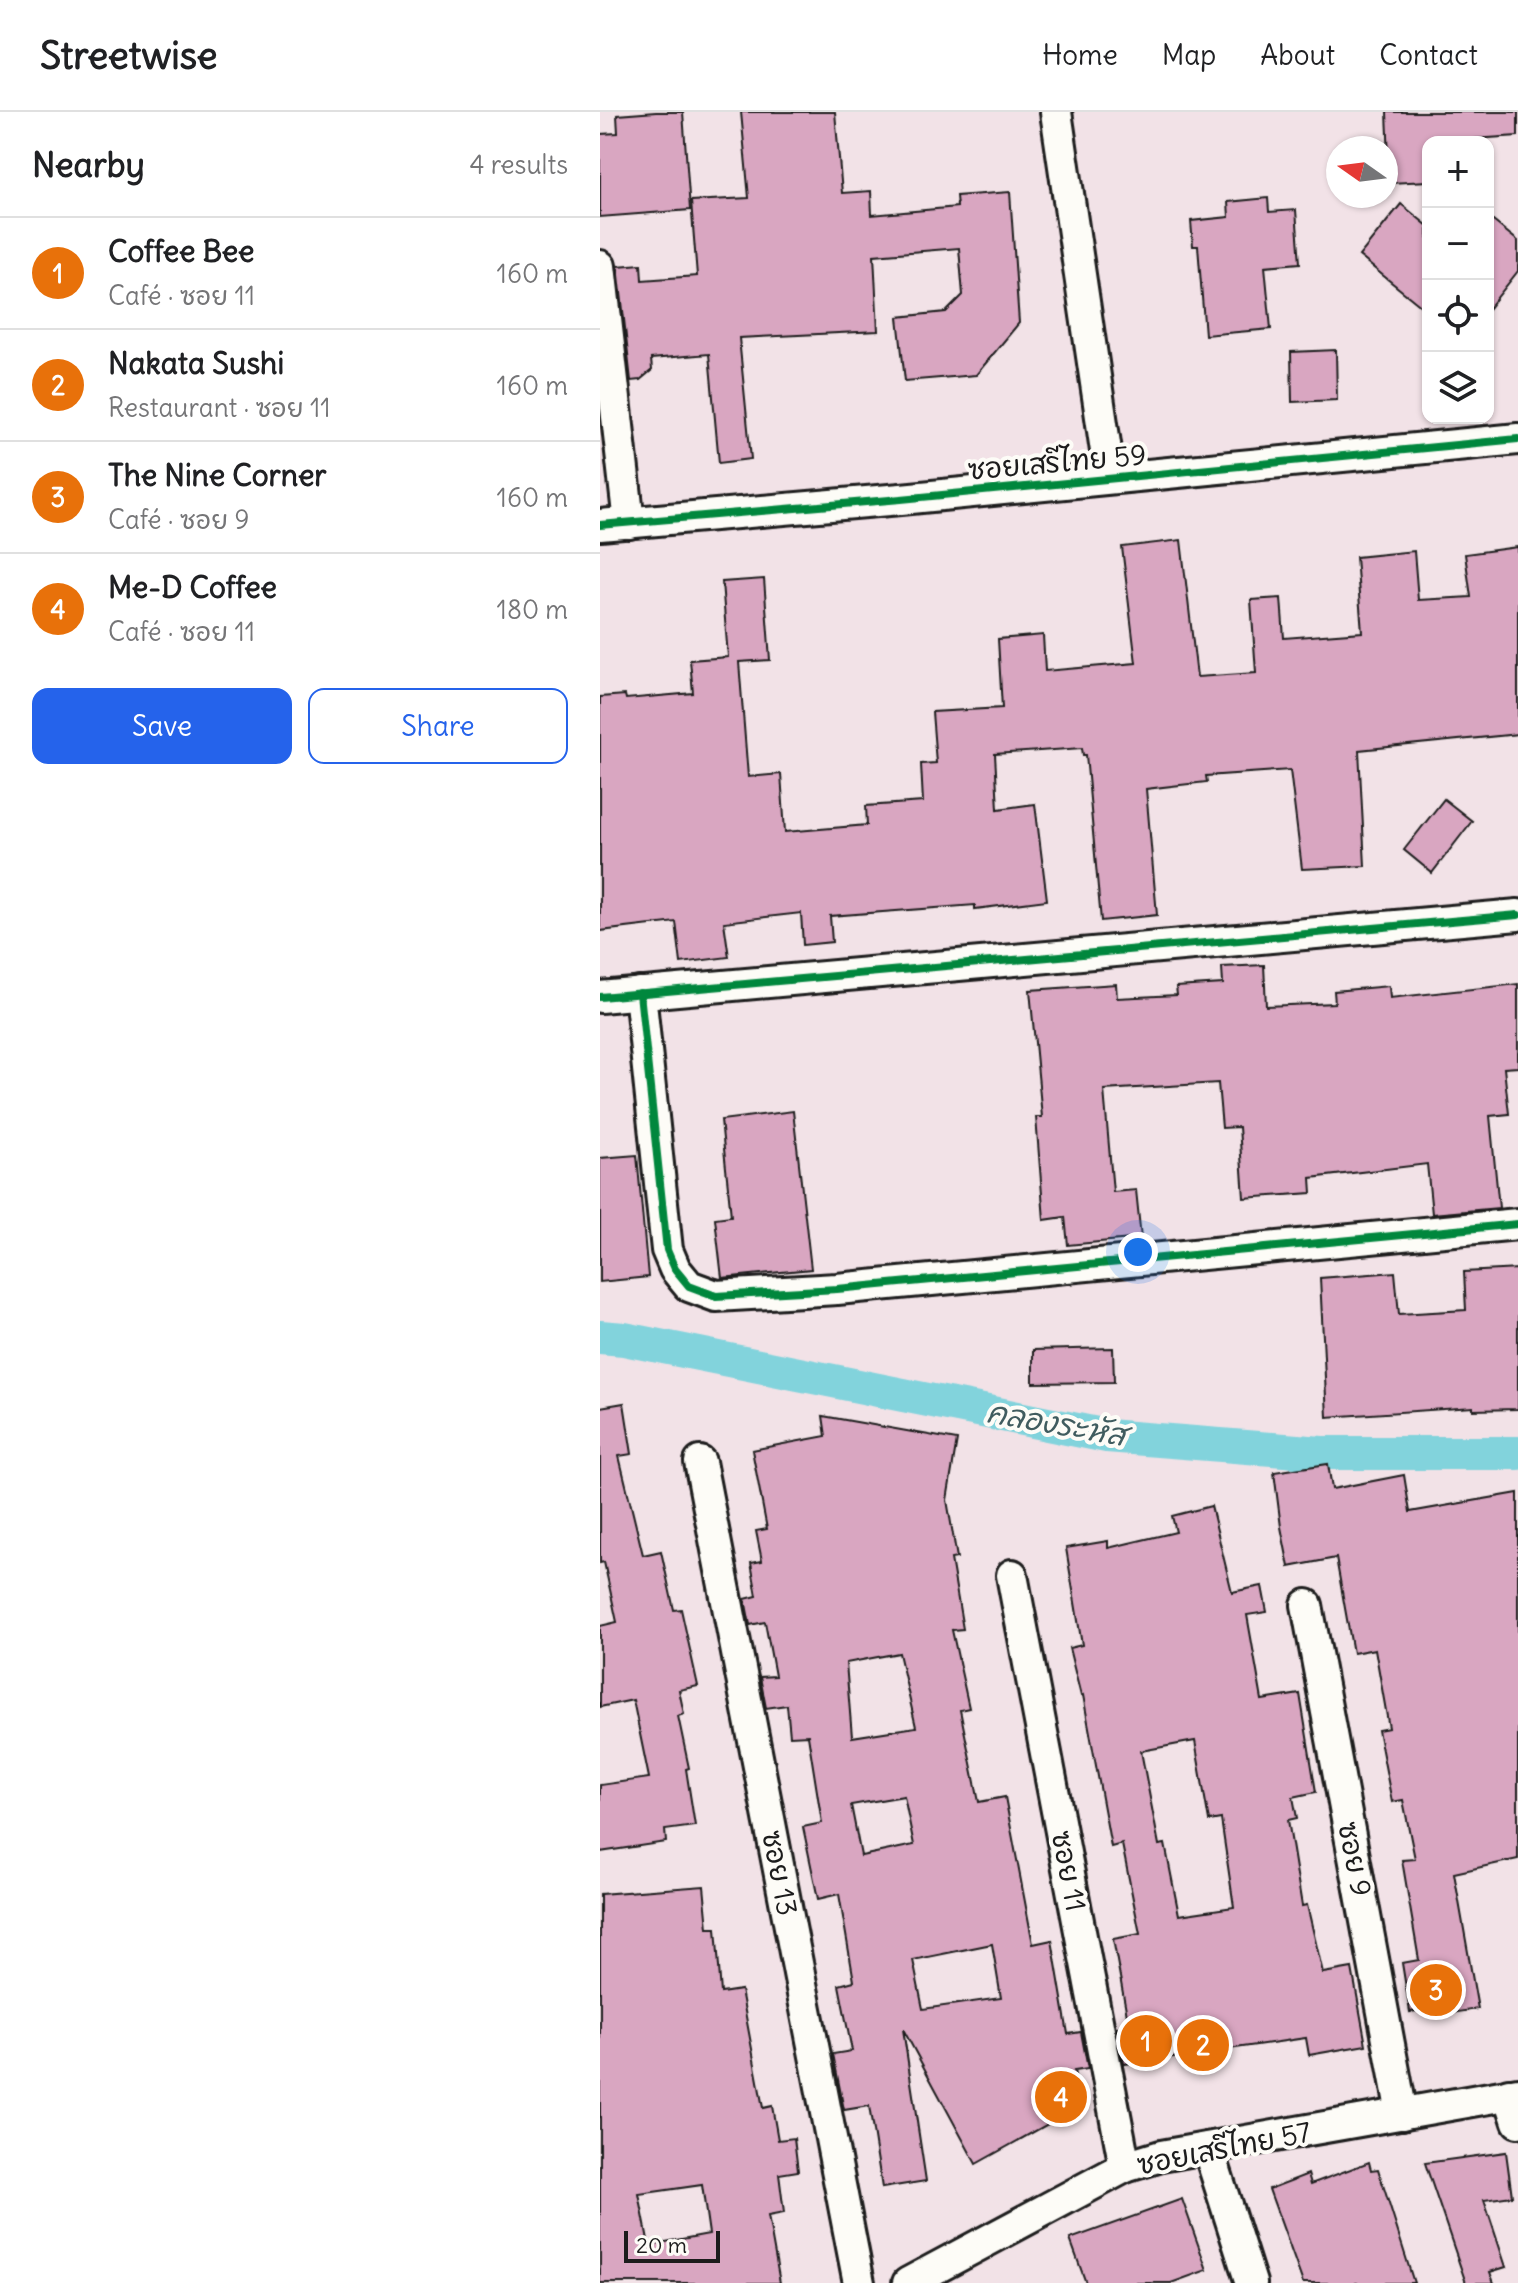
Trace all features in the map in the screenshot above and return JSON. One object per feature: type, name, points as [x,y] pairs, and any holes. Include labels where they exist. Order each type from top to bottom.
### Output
[{"type":"street","points":[[1056,112],[1110,478]]},
{"type":"street","points":[[600,266],[615,524]]},
{"type":"street","name":"ซอยเสรีไทย 59","points":[[615,524],[1518,439]]},
{"type":"street","points":[[600,997],[1518,915]]},
{"type":"street","points":[[640,993],[667,1250],[675,1269],[689,1286],[716,1296],[852,1288],[1518,1224]]},
{"type":"street","name":"ซอย 13","points":[[700,1462],[859,2283]]},
{"type":"street","name":"ซอย 11","points":[[1012,1575],[1125,2167]]},
{"type":"street","name":"ซอย 9","points":[[1307,1605],[1402,2114]]},
{"type":"street","name":"ซอยเสรีไทย 57","points":[[908,2283],[948,2272],[1125,2167],[1161,2156],[1402,2114],[1515,2103]]},
{"type":"street","points":[[1208,2148],[1251,2283]]},
{"type":"building","points":[[683,112],[690,210],[600,217],[600,134],[618,133],[617,115]]},
{"type":"building","points":[[741,112],[835,112],[842,193],[871,191],[872,215],[957,207],[956,196],[1010,192],[1019,323],[976,375],[905,381],[898,317],[946,312],[963,295],[959,248],[874,255],[878,331],[739,338],[751,459],[719,463],[709,354],[651,359],[652,370],[640,380],[631,381],[618,266],[641,264],[642,280],[697,276],[691,201],[749,198]]},
{"type":"building","points":[[1387,112],[1518,112],[1518,136],[1422,136],[1422,181],[1398,183],[1398,136],[1388,136]]},
{"type":"building","points":[[1268,198],[1269,212],[1296,210],[1300,263],[1265,266],[1271,329],[1205,335],[1198,246],[1193,246],[1191,221],[1229,217],[1228,202]]},
{"type":"building","points":[[1401,204],[1422,221],[1422,307],[1359,256]]},
{"type":"building","points":[[1494,222],[1518,241],[1518,271],[1494,301]]},
{"type":"building","points":[[1336,350],[1337,400],[1292,402],[1291,352]]},
{"type":"building","points":[[1181,540],[1197,677],[1256,673],[1251,600],[1281,598],[1284,638],[1362,632],[1356,557],[1414,551],[1418,600],[1471,597],[1465,554],[1518,547],[1518,734],[1359,750],[1365,866],[1302,869],[1290,770],[1206,776],[1207,782],[1146,789],[1157,915],[1101,921],[1086,755],[1083,755],[1082,748],[995,754],[998,809],[1035,804],[1047,900],[975,909],[975,905],[830,916],[832,942],[803,945],[801,913],[724,922],[729,957],[681,963],[676,922],[600,931],[600,697],[625,695],[626,699],[693,693],[690,660],[728,657],[722,582],[764,579],[770,660],[739,662],[748,777],[781,774],[785,832],[867,825],[866,806],[923,802],[921,764],[936,763],[932,712],[1002,708],[998,639],[1043,635],[1045,671],[1136,663],[1122,547]]},
{"type":"building","points":[[1444,799],[1472,821],[1432,873],[1404,850]]},
{"type":"building","points":[[1264,965],[1266,1006],[1335,1003],[1334,991],[1389,986],[1390,998],[1518,984],[1518,1067],[1504,1068],[1509,1114],[1490,1116],[1499,1208],[1432,1214],[1427,1164],[1311,1178],[1312,1193],[1244,1198],[1239,1127],[1222,1128],[1218,1083],[1104,1090],[1113,1192],[1136,1190],[1141,1238],[1068,1245],[1065,1217],[1044,1220],[1036,1117],[1042,1117],[1030,990],[1116,984],[1117,998],[1177,995],[1176,987],[1223,984],[1222,967]]},
{"type":"building","points":[[793,1111],[811,1269],[722,1278],[715,1218],[731,1216],[721,1120]]},
{"type":"building","points":[[637,1155],[648,1277],[600,1282],[600,1158]]},
{"type":"building","points":[[1518,1269],[1518,1409],[1473,1410],[1473,1407],[1327,1417],[1320,1278],[1395,1272],[1399,1314],[1466,1310],[1464,1272]]},
{"type":"building","points":[[1113,1348],[1114,1382],[1033,1383],[1033,1350]]},
{"type":"building","points":[[624,1403],[632,1454],[619,1456],[643,1555],[661,1551],[674,1610],[681,1609],[698,1686],[679,1690],[684,1714],[678,1716],[689,1768],[686,1769],[695,1826],[665,1830],[666,1842],[600,1852],[600,1785],[649,1778],[633,1700],[600,1707],[600,1626],[617,1622],[604,1562],[600,1563],[600,1407]]},
{"type":"building","points":[[823,1416],[957,1440],[947,1500],[957,1558],[951,1559],[963,1629],[952,1630],[969,1708],[960,1710],[979,1802],[1005,1797],[1033,1944],[1052,1940],[1068,2034],[1081,2032],[1088,2069],[1074,2071],[1082,2105],[976,2164],[903,2029],[926,2181],[882,2188],[869,2106],[844,2110],[833,2054],[852,2051],[839,1985],[854,1981],[839,1894],[818,1899],[803,1827],[822,1823],[808,1735],[790,1736],[787,1705],[766,1708],[760,1677],[775,1676],[765,1622],[750,1625],[745,1599],[757,1596],[751,1563],[762,1561],[756,1531],[767,1529],[752,1450],[826,1436]],"holes":[[[899,1653],[916,1727],[852,1737],[846,1663]],[[904,1796],[914,1845],[861,1856],[851,1805]],[[992,1944],[1001,1998],[923,2009],[913,1960]]]},
{"type":"building","points":[[1328,1464],[1332,1489],[1404,1475],[1410,1512],[1518,1493],[1518,1859],[1454,1873],[1478,2009],[1438,2015],[1435,2008],[1410,2012],[1402,1963],[1419,1960],[1402,1860],[1415,1859],[1403,1800],[1392,1802],[1378,1730],[1389,1728],[1375,1649],[1353,1653],[1336,1558],[1289,1567],[1281,1527],[1274,1472]]},
{"type":"building","points":[[1211,1506],[1232,1592],[1262,1586],[1267,1612],[1247,1615],[1262,1700],[1300,1694],[1316,1792],[1293,1797],[1297,1818],[1288,1820],[1302,1906],[1307,1905],[1323,1973],[1352,1968],[1366,2045],[1309,2055],[1306,2038],[1124,2064],[1117,2027],[1129,2026],[1113,1939],[1140,1934],[1122,1844],[1111,1847],[1083,1695],[1069,1648],[1082,1645],[1066,1548],[1108,1541],[1108,1548],[1176,1532],[1172,1516]],"holes":[[[1195,1741],[1209,1821],[1221,1819],[1234,1907],[1179,1915],[1165,1844],[1159,1845],[1141,1751]]]},
{"type":"building","points":[[704,1886],[708,1928],[716,1928],[721,1993],[741,1990],[763,2108],[772,2106],[778,2140],[794,2138],[798,2171],[779,2174],[784,2213],[768,2216],[780,2283],[600,2283],[600,1894]],"holes":[[[702,2185],[709,2234],[649,2245],[639,2194]]]},
{"type":"building","points":[[1506,2152],[1512,2196],[1484,2200],[1506,2267],[1490,2272],[1494,2283],[1466,2283],[1425,2163]]},
{"type":"building","points":[[1369,2162],[1371,2170],[1378,2169],[1414,2283],[1303,2283],[1269,2189],[1308,2174],[1311,2184]]},
{"type":"building","points":[[1182,2199],[1207,2270],[1171,2283],[1086,2283],[1070,2239]]},
{"type":"waterway","name":"คลองระหัส","points":[[600,1337],[624,1339],[1107,1436],[1322,1453],[1518,1453]]},
{"type":"cycle path","points":[[600,525],[1518,439]]},
{"type":"cycle path","points":[[600,997],[1518,915]]},
{"type":"cycle path","points":[[640,993],[667,1250],[675,1269],[689,1286],[716,1296],[837,1289],[1518,1224]]},
{"type":"place","name":"The Nine Corner","points":[[1436,1990]]},
{"type":"place","name":"Coffee Bee","points":[[1146,2041]]},
{"type":"place","name":"Nakata Sushi","points":[[1203,2045]]},
{"type":"place","name":"Me-D Coffee","points":[[1061,2097]]}]
